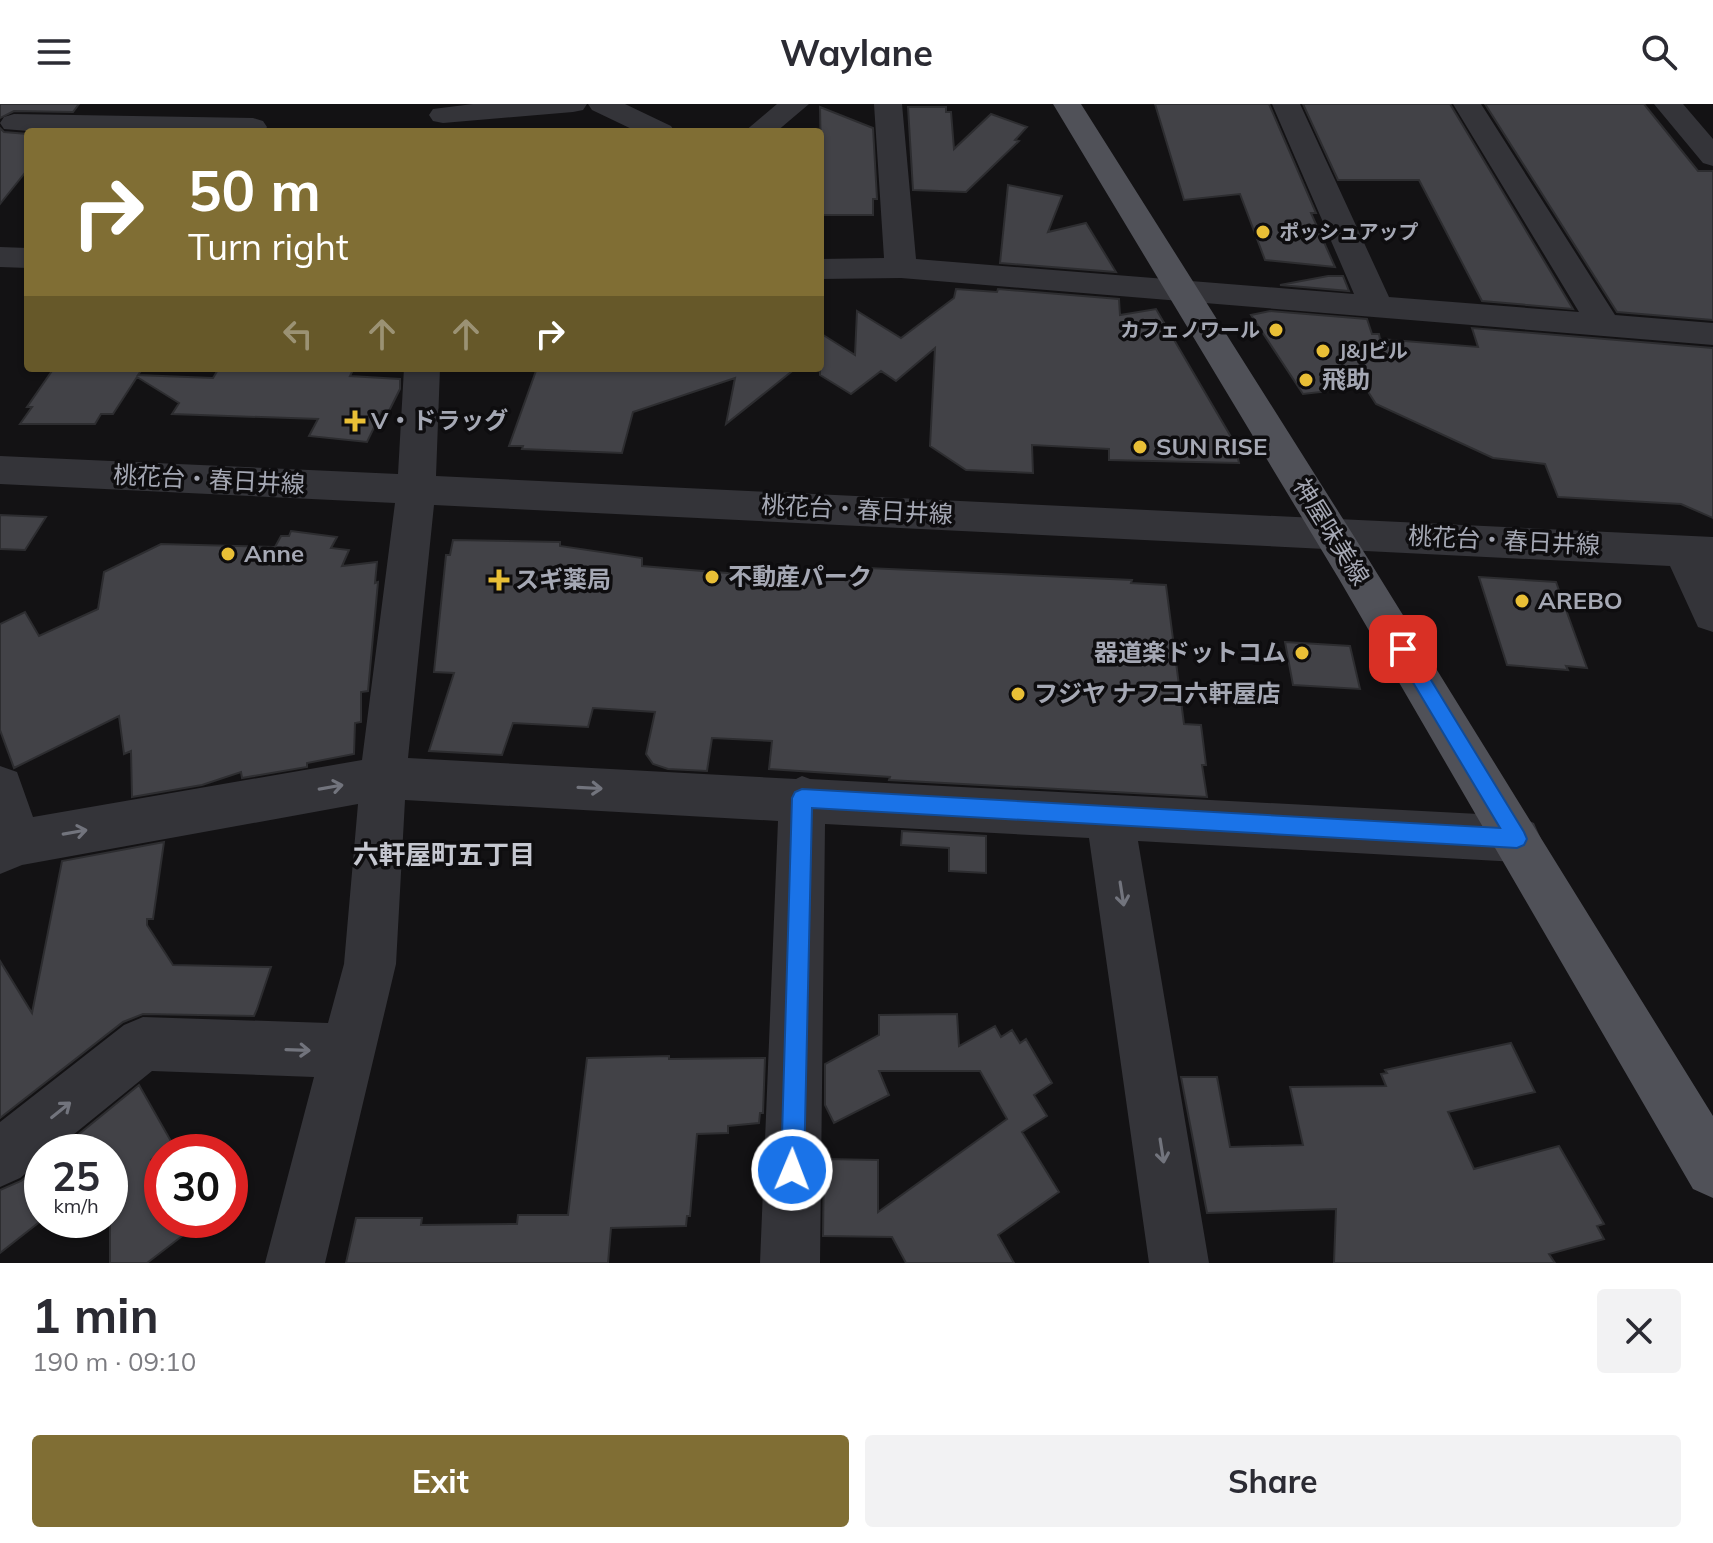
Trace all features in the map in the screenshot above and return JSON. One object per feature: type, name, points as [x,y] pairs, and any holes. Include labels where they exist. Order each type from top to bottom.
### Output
[{"type":"main road","name":"神屋味美線","points":[[1067,104],[1331,532],[1713,1169]]},
{"type":"street","points":[[129,127],[148,104]]},
{"type":"street","points":[[443,117],[573,104]]},
{"type":"street","points":[[602,104],[653,128]]},
{"type":"street","points":[[763,128],[795,104]]},
{"type":"street","points":[[888,104],[901,268]]},
{"type":"street","points":[[1286,104],[1377,308]]},
{"type":"street","points":[[1467,104],[1605,326]]},
{"type":"street","points":[[1672,108],[1713,113]]},
{"type":"street","points":[[1672,108],[1713,157]]},
{"type":"street","points":[[14,124],[129,127],[256,121]]},
{"type":"street","points":[[0,257],[24,258]]},
{"type":"street","points":[[824,269],[901,268],[1713,334]]},
{"type":"street","points":[[295,1263],[370,964],[383,778],[416,490],[422,372]]},
{"type":"street","name":"桃花台・春日井線","points":[[0,470],[1698,552]]},
{"type":"street","points":[[1698,552],[1713,615]]},
{"type":"street","points":[[0,787],[8,847],[383,778],[802,798],[1517,839]]},
{"type":"street","points":[[790,1263],[802,798]]},
{"type":"street","points":[[1110,817],[1179,1263]]},
{"type":"street","points":[[0,1158],[143,1044],[348,1051]]},
{"type":"building","points":[[0,104],[79,104],[73,112],[14,111],[0,118]]},
{"type":"building","points":[[1155,104],[1269,104],[1316,213],[1311,213],[1335,267],[1265,260],[1240,194],[1184,200]]},
{"type":"building","points":[[1303,104],[1450,104],[1573,309],[1482,301],[1419,180],[1338,180]]},
{"type":"building","points":[[1485,104],[1644,104],[1698,171],[1713,171],[1713,320],[1617,312]]},
{"type":"building","points":[[820,107],[873,128],[877,199],[873,199],[873,215],[824,215],[824,128],[820,128]]},
{"type":"building","points":[[908,107],[946,107],[946,112],[951,112],[954,149],[991,114],[1027,127],[1015,140],[1019,141],[966,192],[913,190]]},
{"type":"building","points":[[0,128],[4,132],[24,134],[24,174],[0,204]]},
{"type":"building","points":[[1008,185],[1062,196],[1048,232],[1086,223],[1116,272],[1000,263]]},
{"type":"building","points":[[1343,276],[1349,291],[1280,285]]},
{"type":"building","points":[[956,289],[997,292],[998,289],[1119,299],[1120,315],[1156,309],[1234,442],[1239,463],[1109,460],[1109,449],[1032,445],[1033,473],[966,470],[930,446],[935,348],[896,381],[881,371],[851,394],[820,375],[824,372],[824,336],[855,355],[857,311],[901,338],[954,298]]},
{"type":"building","points":[[1270,311],[1367,319],[1372,334],[1379,334],[1380,339],[1478,347],[1472,328],[1713,348],[1713,518],[1681,504],[1558,497],[1545,464],[1493,458],[1376,404],[1365,387],[1303,394],[1251,315]]},
{"type":"building","points":[[51,372],[140,372],[138,375],[213,378],[217,372],[352,372],[350,376],[400,379],[400,389],[389,411],[382,411],[367,442],[309,436],[318,419],[172,414],[179,403],[137,377],[113,414],[101,414],[95,424],[20,424],[32,407],[27,407]]},
{"type":"building","points":[[536,372],[791,372],[726,424],[735,378],[633,412],[622,453],[509,446]]},
{"type":"building","points":[[0,515],[46,517],[25,550],[0,549]]},
{"type":"building","points":[[291,531],[337,537],[331,548],[349,550],[342,566],[377,562],[368,691],[361,692],[361,722],[355,723],[354,754],[307,763],[307,767],[242,778],[241,772],[202,785],[132,797],[131,751],[124,754],[119,716],[14,768],[0,730],[0,624],[25,612],[39,636],[98,609],[104,572],[161,544],[275,547],[281,536],[289,536]]},
{"type":"building","points":[[453,540],[560,542],[560,546],[642,558],[642,566],[811,580],[812,576],[868,578],[868,568],[1132,580],[1131,583],[1166,585],[1184,724],[1201,725],[1207,797],[889,780],[890,777],[769,769],[772,741],[712,738],[707,771],[668,769],[653,764],[646,754],[655,712],[593,708],[588,727],[513,723],[502,755],[429,751],[454,673],[434,672],[446,555],[450,555]]},
{"type":"building","points":[[1479,577],[1556,582],[1587,668],[1566,666],[1568,670],[1507,665]]},
{"type":"building","points":[[1285,642],[1350,646],[1360,689],[1293,685]]},
{"type":"building","points":[[902,831],[986,836],[986,873],[949,871],[949,848],[901,845]]},
{"type":"building","points":[[164,842],[153,919],[147,919],[147,925],[173,965],[271,967],[254,1016],[143,1014],[123,1022],[0,1118],[0,961],[32,1013],[62,861]]},
{"type":"building","points":[[957,1014],[959,1046],[995,1026],[1001,1037],[1012,1030],[1020,1043],[1026,1039],[1052,1083],[1034,1095],[1047,1116],[1022,1132],[1059,1192],[998,1235],[1014,1263],[906,1263],[892,1237],[823,1236],[824,1159],[878,1160],[878,1212],[1007,1119],[980,1071],[879,1071],[889,1095],[834,1123],[825,1105],[825,1064],[879,1035],[879,1015]]},
{"type":"building","points":[[1511,1043],[1535,1092],[1448,1112],[1474,1169],[1559,1146],[1604,1224],[1597,1226],[1604,1239],[1549,1254],[1555,1263],[1334,1263],[1336,1209],[1207,1213],[1181,1077],[1217,1077],[1230,1147],[1303,1145],[1290,1087],[1386,1086],[1381,1074],[1387,1073],[1385,1070]]},
{"type":"building","points":[[669,1056],[669,1059],[765,1058],[763,1113],[760,1113],[759,1123],[728,1126],[728,1133],[697,1134],[690,1216],[687,1216],[686,1226],[611,1228],[608,1263],[346,1263],[356,1218],[422,1218],[421,1225],[517,1224],[518,1215],[568,1215],[587,1058]]},
{"type":"building","points":[[139,1085],[167,1134],[144,1134],[144,1238],[180,1238],[147,1263],[110,1263],[110,1238],[128,1238],[128,1134],[79,1134]]},
{"type":"building","points":[[24,1179],[24,1234],[0,1253],[0,1190]]},
{"type":"place","name":"ポッシュアップ","points":[[1263,232]]},
{"type":"place","name":"カフェノワール","points":[[1276,330]]},
{"type":"place","name":"J&Jビル","points":[[1323,351]]},
{"type":"place","name":"飛助","points":[[1306,380]]},
{"type":"place","name":"V・ドラッグ","points":[[355,421]]},
{"type":"place","name":"SUN RISE","points":[[1140,447]]},
{"type":"place","name":"Anne","points":[[228,554]]},
{"type":"place","name":"不動産パーク","points":[[712,577]]},
{"type":"place","name":"スギ薬局","points":[[499,580]]},
{"type":"place","name":"AREBO","points":[[1522,601]]},
{"type":"place","name":"器道楽ドットコム","points":[[1302,653]]},
{"type":"place","name":"フジヤ ナフコ六軒屋店","points":[[1018,694]]},
{"type":"district","name":"六軒屋町五丁目","points":[[444,855]]},
{"type":"route","points":[[792,1170],[802,798],[1517,839],[1403,649]]}]
